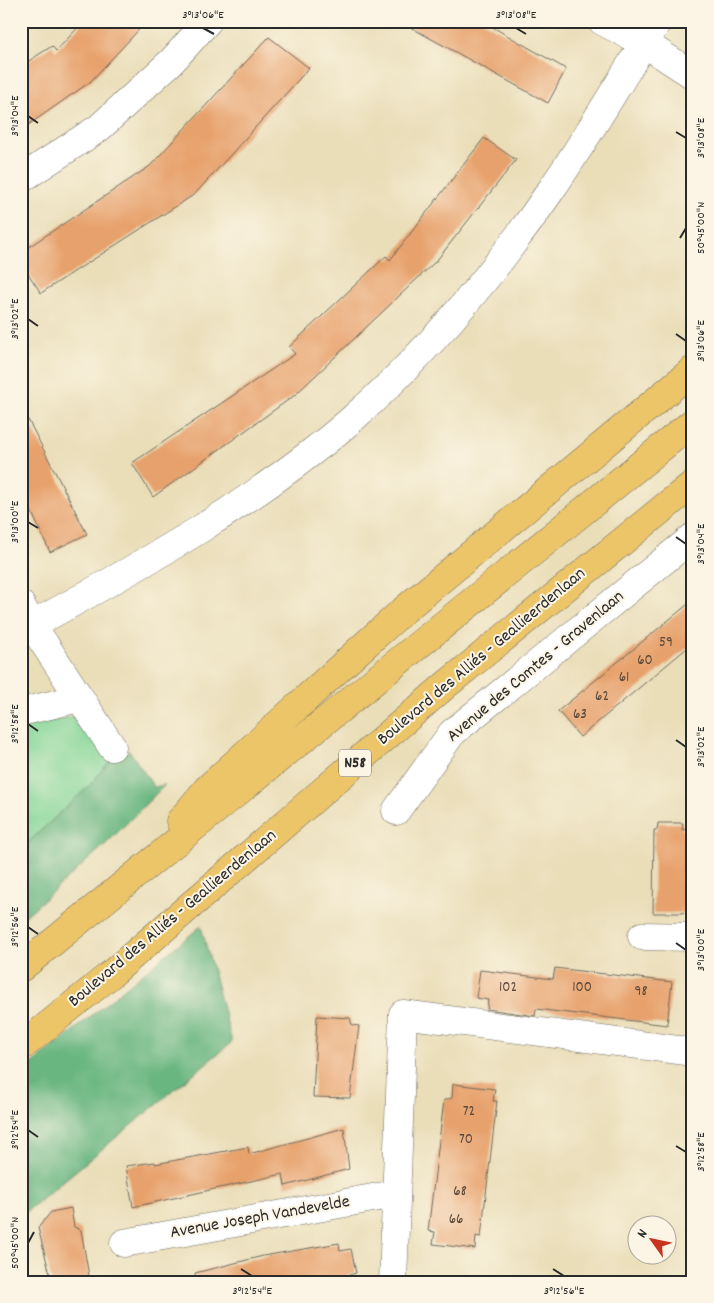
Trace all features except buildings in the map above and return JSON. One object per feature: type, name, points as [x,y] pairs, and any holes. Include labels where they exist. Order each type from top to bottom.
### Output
[{"type":"highway","points":[[134,875],[207,789],[356,653],[404,610],[693,370]]},
{"type":"highway","points":[[21,968],[693,422]]},
{"type":"highway","name":"Boulevard des Alliés - Geallieerdenlaan","points":[[21,1047],[110,975],[448,684],[693,484]]},
{"type":"street","points":[[21,179],[99,128],[172,60],[208,21]]},
{"type":"street","points":[[602,21],[651,32],[693,75]]},
{"type":"street","points":[[112,747],[27,615],[141,566],[235,506],[301,460],[349,421],[429,343],[516,239],[588,134],[651,32]]},
{"type":"street","name":"Avenue des Comtes - Gravenlaan","points":[[396,811],[452,732],[693,537]]},
{"type":"street","points":[[21,712],[80,698]]},
{"type":"street","points":[[642,936],[693,937]]},
{"type":"street","points":[[393,1282],[403,1014],[693,1052]]},
{"type":"street","name":"Avenue Joseph Vandevelde","points":[[124,1243],[395,1194]]},
{"type":"green space","points":[[77,716],[109,762],[90,785],[21,849],[21,727]]},
{"type":"green space","points":[[129,750],[154,787],[165,785],[107,843],[21,920],[21,849],[90,785],[109,762]]},
{"type":"green space","points":[[201,926],[232,1042],[21,1216],[21,1073]]}]
